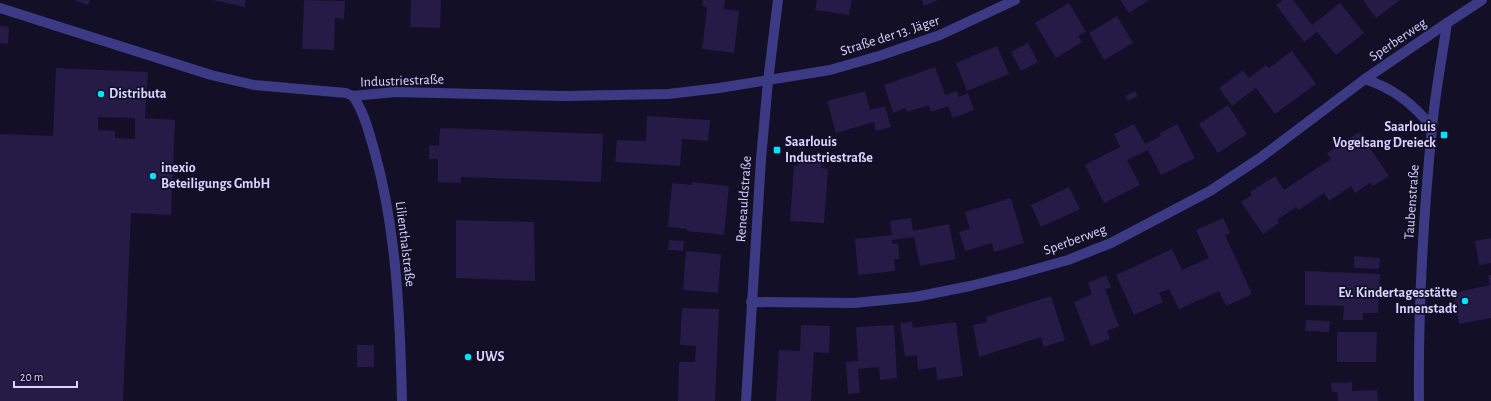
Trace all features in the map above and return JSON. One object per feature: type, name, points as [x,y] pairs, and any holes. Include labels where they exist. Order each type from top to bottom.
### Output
[{"type":"street","name":"Reneauldstraße","points":[[746,401],[761,159],[768,81],[778,0]]},
{"type":"street","name":"Straße der 13. Jäger","points":[[768,81],[830,70],[879,56],[940,35],[1015,0]]},
{"type":"street","points":[[1447,23],[1482,0]]},
{"type":"street","name":"Industriestraße","points":[[0,8],[211,75],[254,85],[346,94],[353,96],[395,92],[564,96],[668,94],[768,81]]},
{"type":"street","name":"Sperberweg","points":[[751,302],[854,303],[915,297],[970,286],[1068,260],[1111,243],[1210,191],[1260,158],[1365,79],[1447,23]]},
{"type":"street","name":"Taubenstraße","points":[[1418,401],[1421,281],[1432,127],[1447,23]]},
{"type":"street","name":"Sperberweg","points":[[1365,79],[1382,85],[1400,96],[1418,111],[1432,127]]},
{"type":"street","name":"Lilienthalstraße","points":[[353,96],[365,118],[382,178],[390,228],[399,311],[402,401]]},
{"type":"building","points":[[73,0],[90,0],[88,5]]},
{"type":"building","points":[[213,0],[246,0],[244,7]]},
{"type":"building","points":[[304,0],[345,1],[344,19],[335,18],[334,50],[302,49]]},
{"type":"building","points":[[411,0],[441,0],[440,28],[410,27]]},
{"type":"building","points":[[703,0],[725,0],[724,9],[739,11],[734,53],[702,49],[707,7],[702,6]]},
{"type":"building","points":[[817,0],[852,0],[849,15],[815,10]]},
{"type":"building","points":[[922,0],[938,0],[924,6]]},
{"type":"building","points":[[1120,0],[1149,0],[1129,13]]},
{"type":"building","points":[[1283,0],[1293,0],[1312,25],[1340,3],[1364,33],[1336,55],[1317,32],[1304,42],[1276,5]]},
{"type":"building","points":[[1363,0],[1400,0],[1376,18]]},
{"type":"building","points":[[1069,3],[1086,32],[1078,36],[1082,42],[1056,58],[1035,23]]},
{"type":"building","points":[[1117,16],[1133,43],[1104,60],[1089,33]]},
{"type":"building","points":[[0,26],[9,27],[8,44],[0,43]]},
{"type":"building","points":[[1028,43],[1038,62],[1021,71],[1011,52]]},
{"type":"building","points":[[997,46],[1009,74],[967,91],[956,63]]},
{"type":"building","points":[[1292,51],[1316,84],[1275,114],[1256,88],[1232,106],[1219,88],[1243,70],[1249,78],[1266,65],[1269,68]]},
{"type":"building","points":[[935,67],[945,95],[957,91],[959,97],[968,93],[974,110],[953,118],[948,106],[931,112],[929,105],[907,112],[905,108],[893,113],[884,85]]},
{"type":"building","points":[[56,68],[148,72],[145,118],[175,120],[171,215],[131,213],[123,401],[0,401],[0,134],[53,136]],"holes":[[[98,117],[135,118],[135,139],[115,138],[115,131],[98,130]]]},
{"type":"building","points":[[865,91],[870,110],[885,106],[891,127],[876,131],[874,122],[836,133],[827,101]]},
{"type":"building","points":[[1135,91],[1138,96],[1128,101],[1125,96]]},
{"type":"building","points":[[1228,105],[1247,134],[1218,153],[1199,124]]},
{"type":"building","points":[[647,116],[710,120],[708,141],[682,139],[680,166],[615,162],[617,140],[646,141]]},
{"type":"building","points":[[1134,124],[1145,144],[1161,136],[1160,133],[1177,124],[1195,158],[1161,175],[1148,150],[1127,160],[1140,185],[1104,203],[1085,165],[1120,147],[1114,134]]},
{"type":"building","points":[[440,128],[603,134],[601,182],[461,177],[461,183],[438,182],[438,159],[429,159],[429,145],[439,146]]},
{"type":"building","points":[[1359,132],[1389,176],[1373,186],[1370,183],[1355,193],[1351,186],[1329,201],[1324,193],[1299,210],[1296,207],[1277,220],[1279,223],[1263,234],[1241,202],[1252,195],[1250,192],[1275,176],[1284,190],[1331,159],[1327,153]]},
{"type":"building","points":[[799,156],[822,158],[821,168],[828,169],[824,223],[790,221],[794,166],[798,166]]},
{"type":"building","points":[[692,182],[729,186],[724,235],[687,231],[687,229],[668,227],[672,183],[692,185]]},
{"type":"building","points":[[1069,187],[1080,209],[1041,227],[1031,205]]},
{"type":"building","points":[[1011,198],[1024,243],[994,252],[992,243],[965,251],[959,232],[970,229],[965,212]]},
{"type":"building","points":[[911,218],[913,231],[949,224],[956,259],[920,266],[914,237],[892,240],[892,244],[898,243],[899,259],[894,259],[895,271],[858,275],[855,239],[892,235],[890,221]]},
{"type":"building","points":[[1223,218],[1230,233],[1225,235],[1252,294],[1226,306],[1219,291],[1179,309],[1169,289],[1159,293],[1163,302],[1134,315],[1116,275],[1172,249],[1182,270],[1209,258],[1196,230]]},
{"type":"building","points":[[456,220],[534,222],[535,281],[456,278]]},
{"type":"building","points":[[1491,238],[1491,263],[1479,265],[1475,241]]},
{"type":"building","points":[[669,240],[684,241],[683,251],[668,250]]},
{"type":"building","points":[[686,251],[721,254],[718,293],[683,290]]},
{"type":"building","points":[[1354,256],[1380,258],[1379,269],[1354,268]]},
{"type":"building","points":[[1305,271],[1380,274],[1378,313],[1363,313],[1363,320],[1343,320],[1344,306],[1305,305]]},
{"type":"building","points":[[1106,275],[1111,287],[1105,289],[1119,326],[1107,331],[1110,339],[1091,346],[1074,302],[1092,294],[1088,283]]},
{"type":"building","points":[[1488,275],[1491,275],[1491,318],[1459,324],[1453,293],[1490,285]]},
{"type":"building","points":[[1051,296],[1065,340],[1044,347],[1041,337],[979,357],[973,325],[987,322],[986,317]]},
{"type":"building","points":[[682,308],[719,309],[715,401],[678,401],[679,362],[695,362],[696,346],[680,345]]},
{"type":"building","points":[[1306,320],[1330,321],[1329,332],[1305,331]]},
{"type":"building","points":[[912,322],[913,328],[956,322],[963,376],[937,380],[936,367],[918,370],[917,355],[905,357],[900,323]]},
{"type":"building","points":[[801,325],[830,326],[829,353],[814,352],[811,401],[776,401],[779,350],[800,351]]},
{"type":"building","points":[[894,325],[897,378],[880,380],[879,367],[858,369],[860,393],[848,394],[846,362],[858,361],[856,327]]},
{"type":"building","points":[[1337,332],[1377,332],[1376,362],[1337,362]]},
{"type":"building","points":[[357,345],[374,345],[374,367],[357,367]]},
{"type":"building","points":[[1352,382],[1352,391],[1377,390],[1378,401],[1338,401],[1337,392],[1332,392],[1331,383]]},
{"type":"place","name":"Distributa","points":[[101,94]]},
{"type":"place","name":"Saarlouis Vogelsang Dreieck","points":[[1444,135]]},
{"type":"place","name":"Saarlouis Industriestraße","points":[[777,150]]},
{"type":"place","name":"inexio Beteiligungs GmbH","points":[[153,176]]},
{"type":"place","name":"Ev. Kindertagesstätte Innenstadt","points":[[1465,301]]},
{"type":"place","name":"UWS","points":[[468,357]]}]
